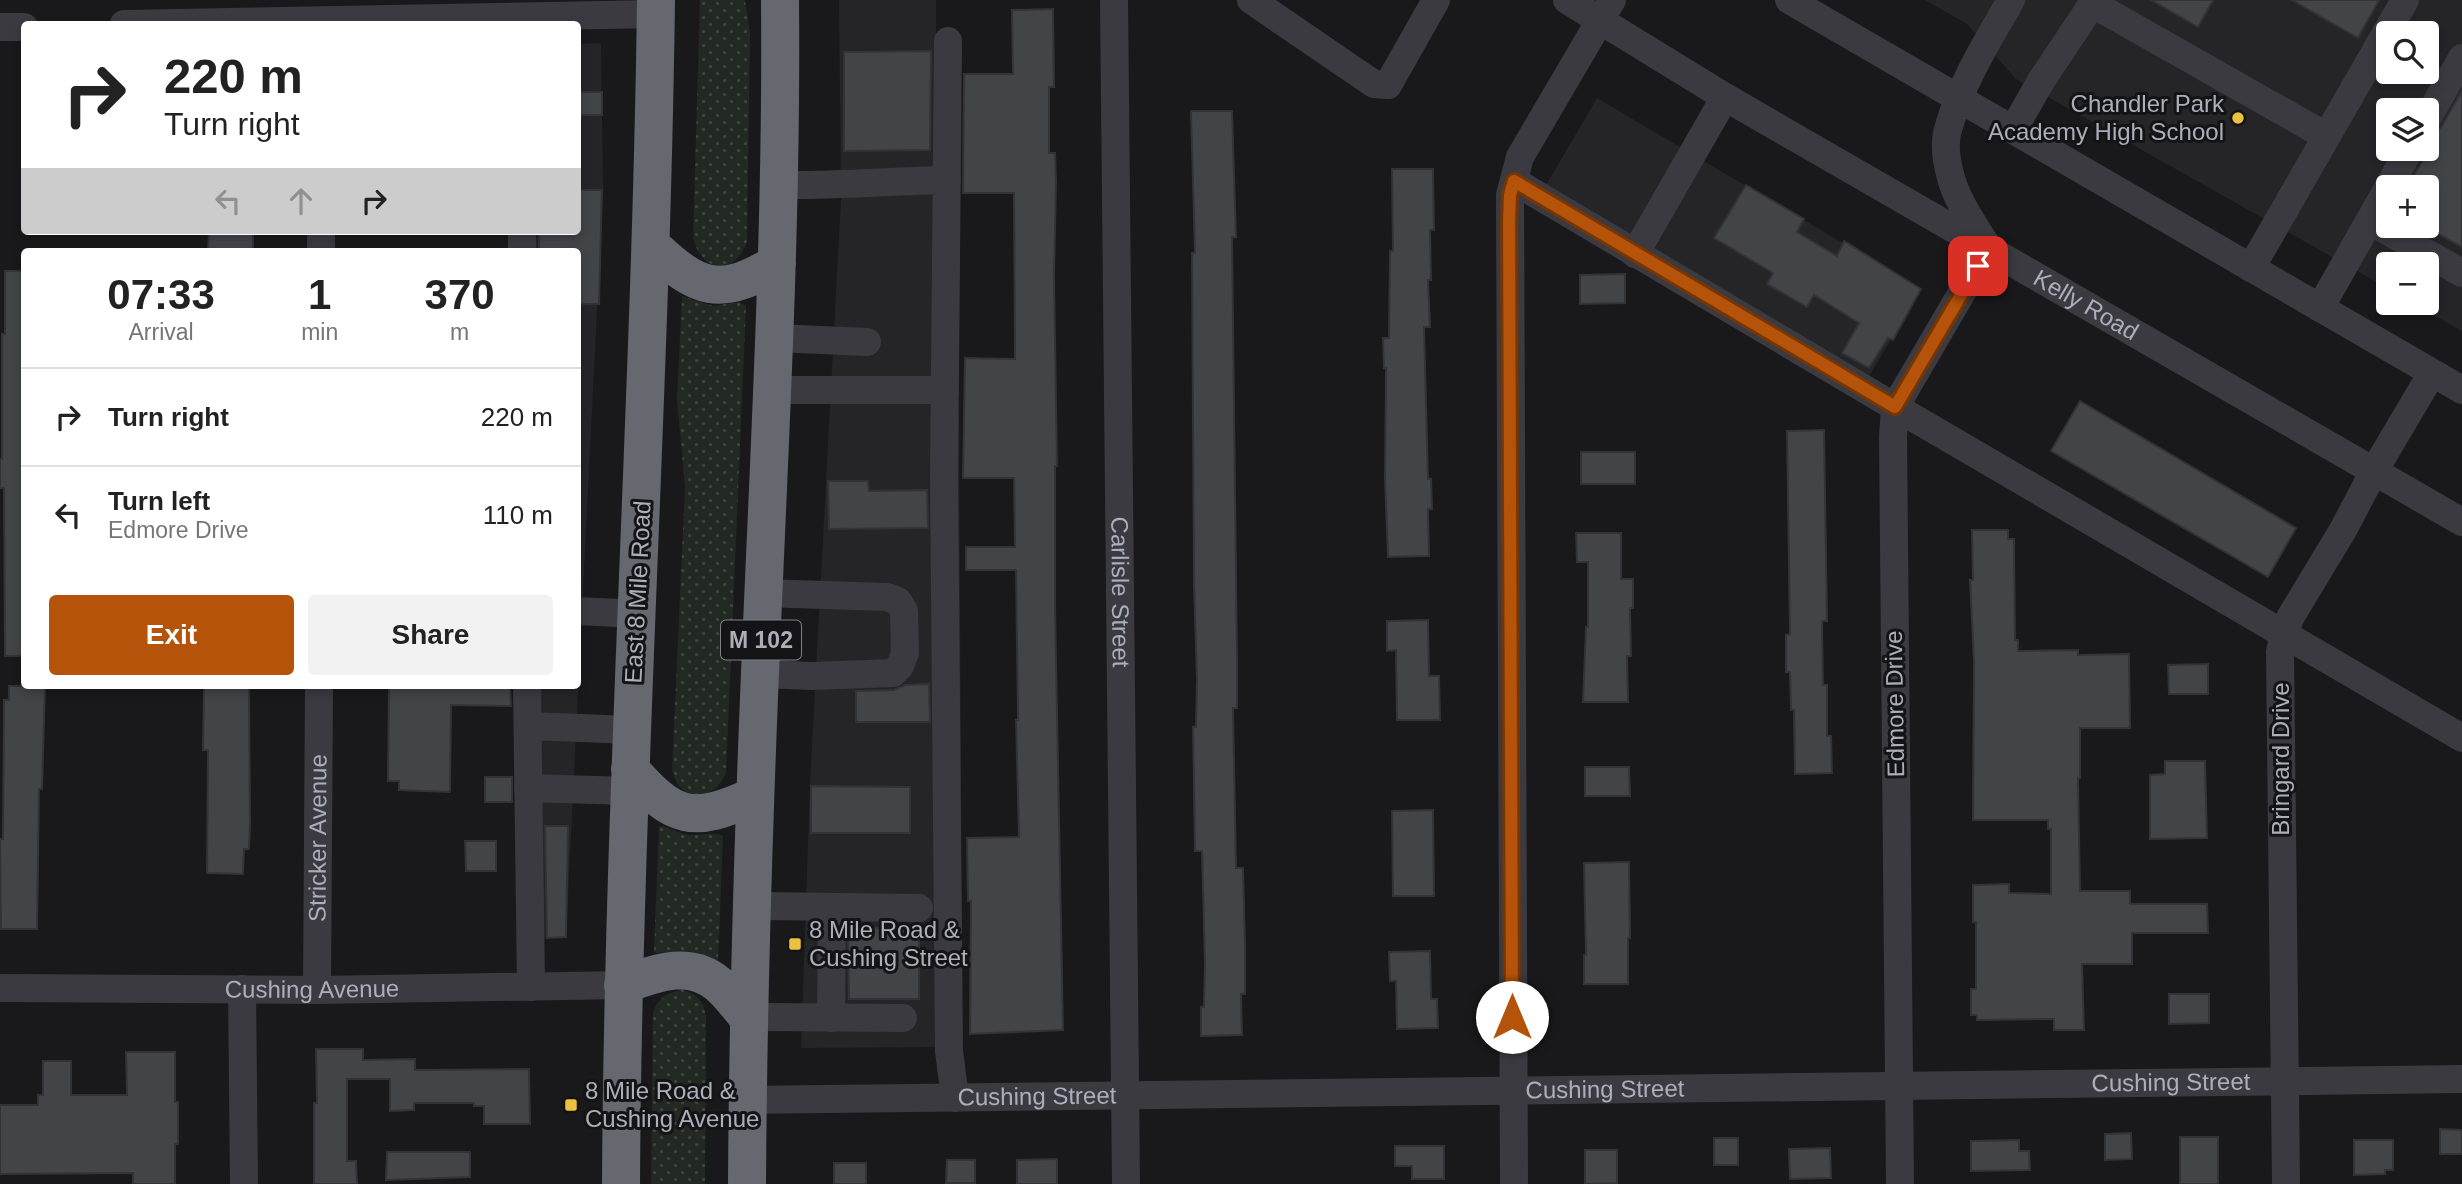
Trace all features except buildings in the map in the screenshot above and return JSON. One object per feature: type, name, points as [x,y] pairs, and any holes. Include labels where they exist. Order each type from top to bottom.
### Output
[{"type":"highway","name":"M 102","points":[[747,1184],[754,796],[775,338],[780,0]]},
{"type":"highway","name":"East 8 Mile Road","points":[[621,1184],[623,985],[651,245],[656,7]]},
{"type":"highway","points":[[651,245],[685,275],[716,285],[741,281],[777,263]]},
{"type":"highway","points":[[630,780],[680,811],[694,814],[717,812],[754,796]]},
{"type":"highway","points":[[623,985],[665,971],[691,971],[719,984],[748,1017]]},
{"type":"street","name":"Carlisle Street","points":[[1114,0],[1126,1184]]},
{"type":"street","points":[[1251,0],[1374,84],[1388,85],[1436,0]]},
{"type":"street","name":"Kelly Road","points":[[1567,0],[1606,10],[1725,97],[2462,522]]},
{"type":"street","points":[[1789,0],[2462,390]]},
{"type":"street","points":[[1988,248],[1965,211],[1951,176],[1946,143],[1948,127],[1959,99],[2011,0]]},
{"type":"street","points":[[2251,268],[2405,0]]},
{"type":"street","points":[[2013,130],[2041,81],[2094,2],[2326,136]]},
{"type":"street","points":[[190,21],[656,7]]},
{"type":"street","points":[[1514,1184],[1510,195],[1520,157],[1606,10]]},
{"type":"street","points":[[0,27],[21,27]]},
{"type":"street","points":[[947,41],[945,390],[949,1051],[955,1098]]},
{"type":"street","points":[[2439,98],[2462,58]]},
{"type":"street","points":[[1635,254],[1725,97]]},
{"type":"street","points":[[2320,308],[2403,161]]},
{"type":"street","points":[[778,185],[837,186],[947,180]]},
{"type":"street","points":[[1514,181],[2462,738]]},
{"type":"street","points":[[2370,220],[2462,273]]},
{"type":"street","name":"Edmore Drive","points":[[1900,1184],[1893,437],[1895,407],[1988,248]]},
{"type":"street","points":[[775,338],[867,342]]},
{"type":"street","name":"Bringard Drive","points":[[2286,1184],[2280,652],[2291,616],[2432,373]]},
{"type":"street","points":[[773,390],[945,390]]},
{"type":"street","points":[[760,674],[813,676],[894,673],[901,666],[905,653],[904,611],[898,601],[887,597],[763,593]]},
{"type":"street","points":[[581,611],[637,614]]},
{"type":"street","name":"Stricker Avenue","points":[[317,990],[319,689]]},
{"type":"street","points":[[527,689],[531,987]]},
{"type":"street","points":[[528,726],[632,730]]},
{"type":"street","points":[[528,788],[630,780]]},
{"type":"street","points":[[752,906],[919,908]]},
{"type":"street","points":[[831,1018],[832,907]]},
{"type":"street","name":"Cushing Avenue","points":[[0,988],[317,990],[623,985]]},
{"type":"street","points":[[242,989],[244,1184]]},
{"type":"street","points":[[748,1017],[903,1018]]},
{"type":"street","name":"Cushing Street","points":[[747,1100],[2462,1079]]},
{"type":"shaded area","points":[[700,0],[745,0],[750,33],[747,241],[735,260],[719,266],[704,259],[693,238]]},
{"type":"shaded area","points":[[839,0],[936,0],[939,409],[959,409],[961,786],[940,785],[946,1047],[801,1048],[810,784],[841,199]]},
{"type":"shaded area","name":"Chandler Park Academy High School","points":[[1925,0],[2462,0],[2462,331],[2433,315],[2439,315],[2439,252],[2376,252],[2376,282],[2016,79],[1967,24]]},
{"type":"shaded area","points":[[601,43],[603,187],[581,633],[581,248],[512,248],[512,235],[581,235],[581,44]]},
{"type":"shaded area","points":[[1597,98],[1921,289],[1868,378],[1545,187]]},
{"type":"shaded area","points":[[682,296],[713,306],[739,302],[746,306],[726,773],[713,790],[697,796],[682,789],[672,770],[685,487],[677,399]]},
{"type":"shaded area","points":[[517,689],[578,689],[566,937],[520,939]]},
{"type":"shaded area","points":[[659,826],[688,835],[723,836],[718,961],[687,951],[654,951]]},
{"type":"shaded area","points":[[682,990],[699,999],[706,1017],[705,1184],[651,1184],[653,1013],[663,997]]},
{"type":"place","name":"Chandler Park Academy High School","points":[[2238,118]]},
{"type":"place","name":"8 Mile Road & Cushing Street","points":[[795,944]]},
{"type":"place","name":"8 Mile Road & Cushing Avenue","points":[[571,1105]]},
{"type":"route","points":[[1512,1017],[1509,221],[1510,195],[1514,181],[1895,407],[1978,266]]}]
